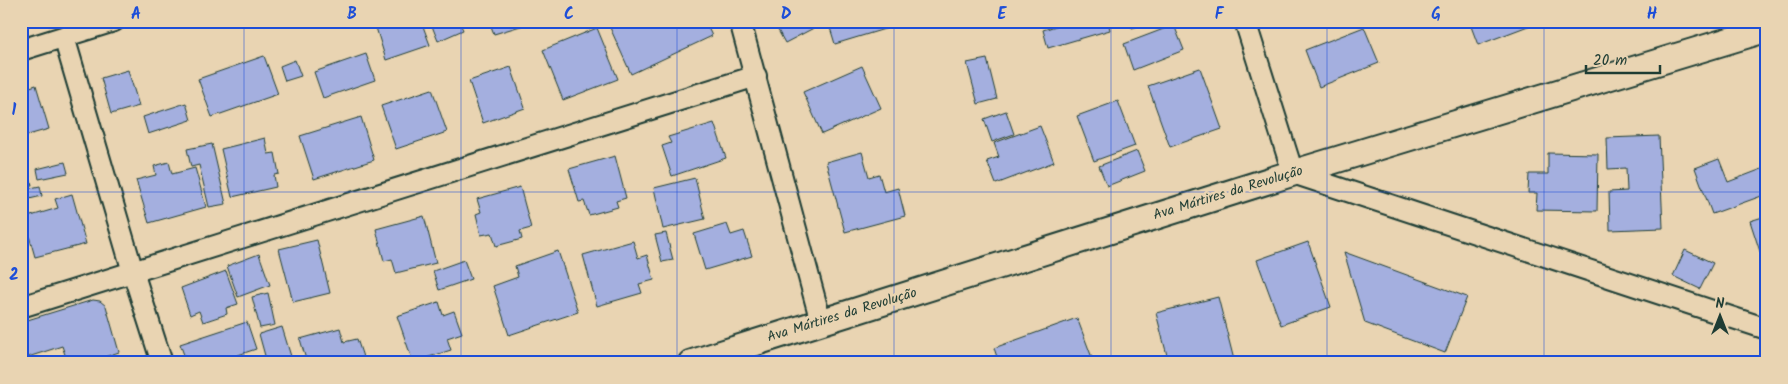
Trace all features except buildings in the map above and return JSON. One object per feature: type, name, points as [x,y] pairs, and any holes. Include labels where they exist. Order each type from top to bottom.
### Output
[{"type":"street","points":[[21,50],[114,21]]},
{"type":"street","points":[[740,21],[821,322]]},
{"type":"street","points":[[1245,21],[1293,173],[1767,329]]},
{"type":"street","name":"Ava Mártires da Revolução","points":[[692,363],[1293,173],[1767,29]]},
{"type":"street","points":[[64,37],[133,272],[162,363]]},
{"type":"street","points":[[21,307],[756,76]]}]
